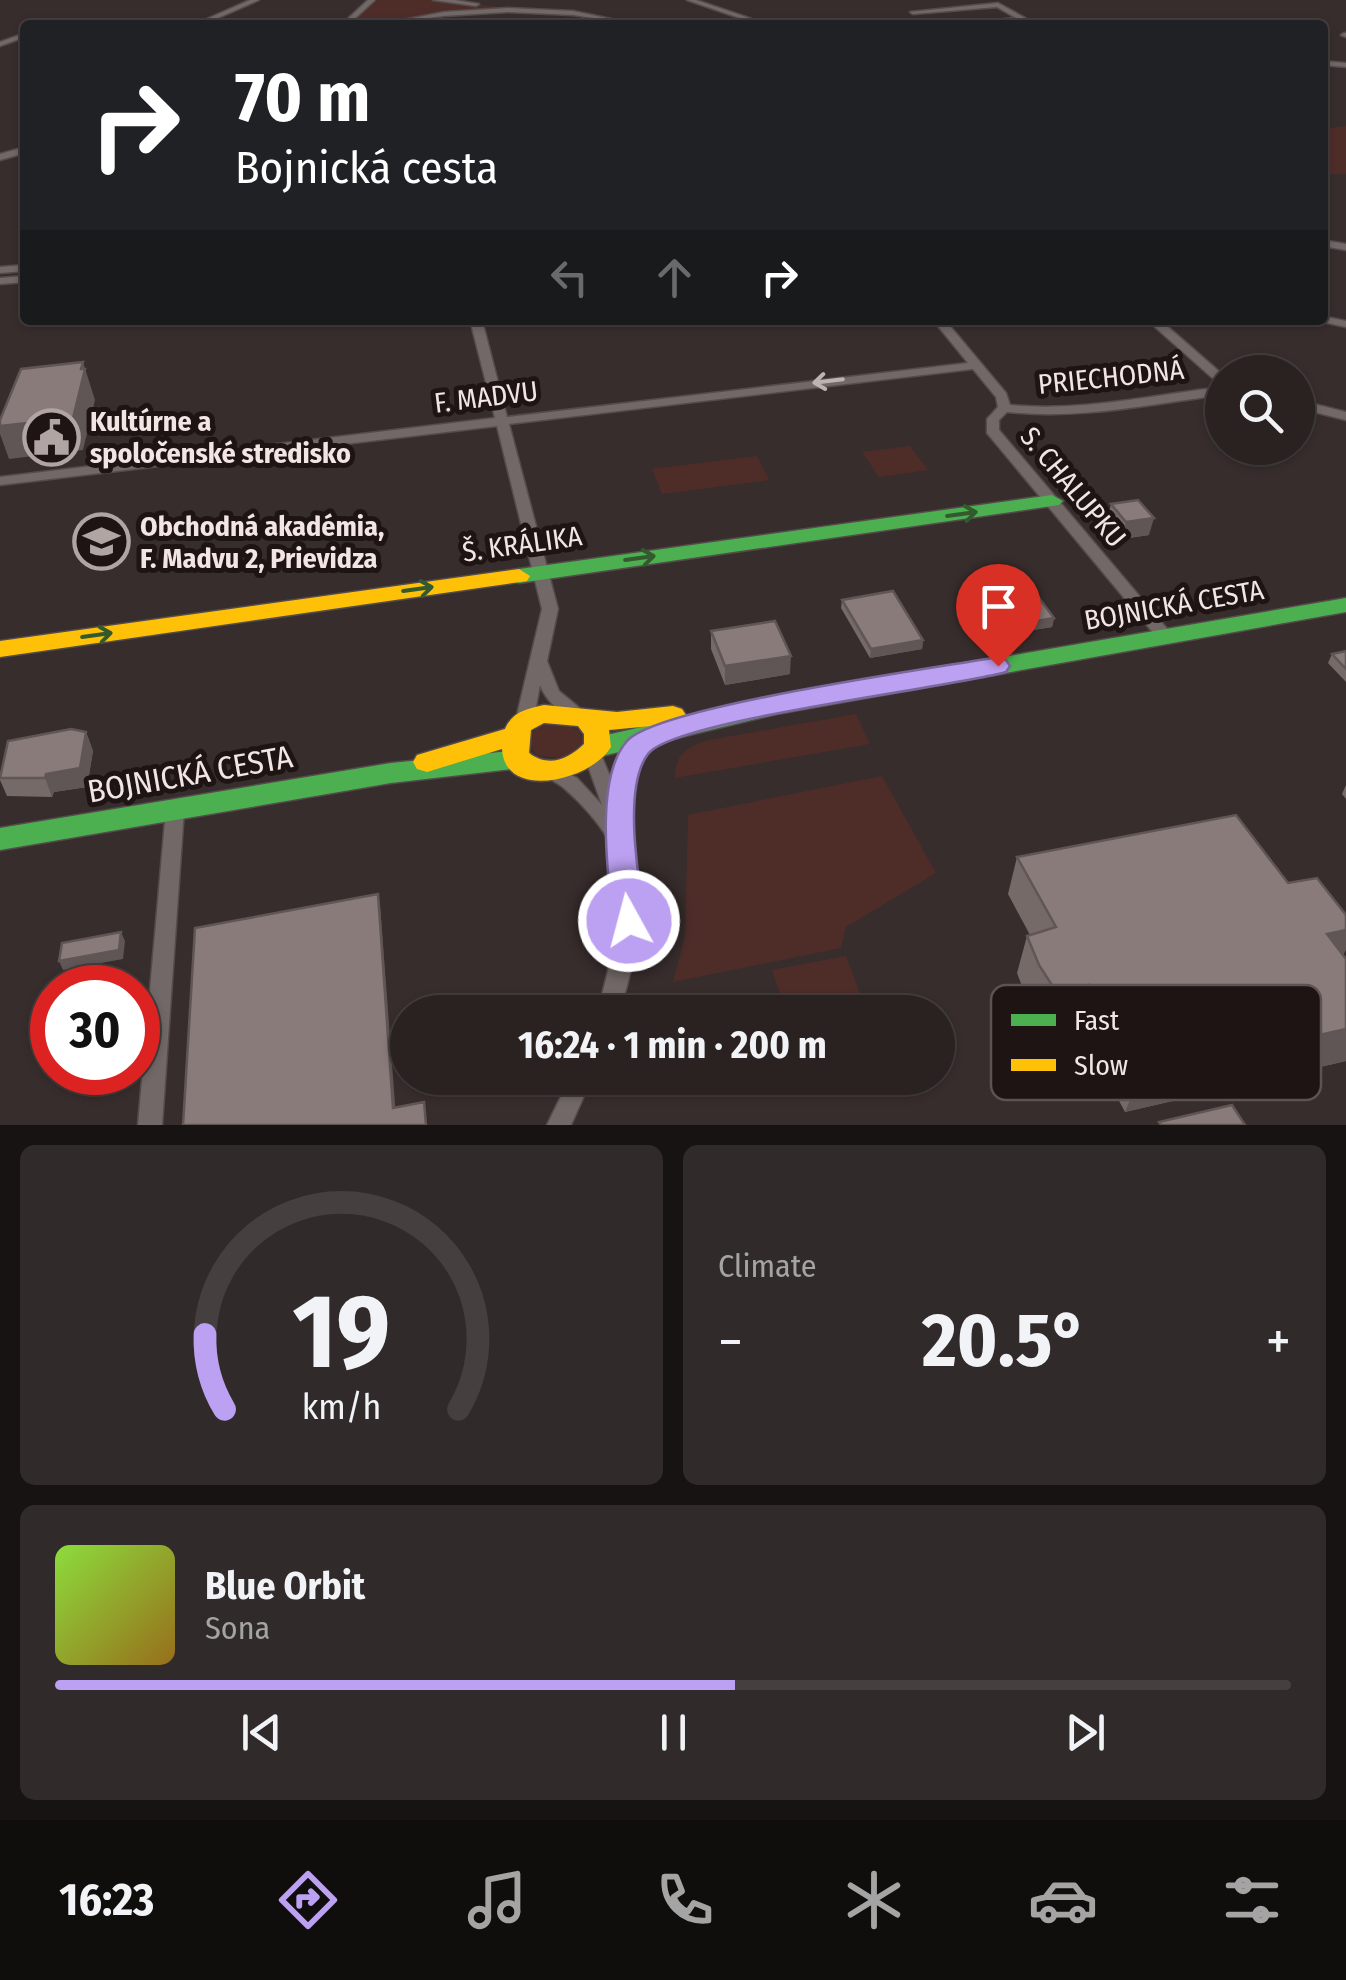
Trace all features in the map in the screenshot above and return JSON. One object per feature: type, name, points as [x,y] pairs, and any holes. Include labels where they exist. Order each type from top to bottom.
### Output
[{"type":"street","points":[[208,20],[256,0]]},
{"type":"street","points":[[350,20],[372,0]]},
{"type":"street","points":[[436,0],[602,20]]},
{"type":"street","points":[[690,0],[751,20]]},
{"type":"street","points":[[924,18],[913,12],[998,6],[1024,19]]},
{"type":"street","points":[[412,20],[535,10]]},
{"type":"street","points":[[1011,20],[1024,19]]},
{"type":"street","points":[[477,325],[544,572],[550,609],[541,664],[513,746],[520,760]]},
{"type":"street","name":"S. CHALUPKU","points":[[943,325],[1002,396],[1004,408],[993,419],[992,430],[1166,636]]},
{"type":"street","points":[[1159,325],[1205,365]]},
{"type":"street","name":"F. MADVU","points":[[0,481],[978,365]]},
{"type":"street","name":"PRIECHODNÁ","points":[[1004,408],[1039,411],[1205,392]]},
{"type":"street","points":[[1315,408],[1346,416]]},
{"type":"street","name":"Š. KRÁLIKA","points":[[0,649],[1052,501]]},
{"type":"street","name":"BOJNICKÁ CESTA","points":[[391,773],[519,729],[553,712],[643,720],[776,704],[1346,605]]},
{"type":"street","points":[[541,664],[552,694],[598,732],[595,751],[618,836],[629,921],[616,995]]},
{"type":"street","name":"BOJNICKÁ CESTA","points":[[0,839],[391,773],[520,760],[533,769],[570,770],[595,751],[776,704]]},
{"type":"street","points":[[618,836],[627,772],[636,748],[660,732]]},
{"type":"street","points":[[551,772],[570,783],[618,836]]},
{"type":"street","points":[[150,1125],[175,810]]},
{"type":"street","points":[[559,1125],[572,1095]]},
{"type":"shaded area","points":[[373,0],[433,0],[528,10],[407,20],[351,20]]},
{"type":"shaded area","points":[[1346,126],[1346,174],[1328,174],[1328,128]]},
{"type":"shaded area","points":[[910,446],[928,470],[879,477],[862,452]]},
{"type":"shaded area","points":[[757,456],[769,480],[662,494],[652,469]]},
{"type":"shaded area","points":[[856,714],[870,744],[675,778],[682,754],[704,741]]},
{"type":"shaded area","points":[[558,721],[580,731],[582,744],[563,758],[536,755],[529,743],[532,734],[543,725]]},
{"type":"shaded area","points":[[882,776],[936,873],[846,927],[841,948],[673,982],[685,937],[688,815]]},
{"type":"shaded area","points":[[846,956],[861,995],[780,995],[772,970]]},
{"type":"building","points":[[83,362],[81,369],[85,369],[73,418],[0,426],[21,369]]},
{"type":"building","points":[[1138,500],[1154,518],[1126,522],[1111,504]]},
{"type":"building","points":[[1031,587],[1054,618],[1002,627],[980,595]]},
{"type":"building","points":[[893,591],[923,640],[871,649],[842,600]]},
{"type":"building","points":[[775,621],[791,656],[725,666],[711,631]]},
{"type":"building","points":[[1346,651],[1346,669],[1332,654]]},
{"type":"building","points":[[71,729],[86,732],[80,768],[46,774],[45,778],[0,778],[8,741]]},
{"type":"building","points":[[1236,815],[1288,883],[1317,878],[1346,915],[1346,930],[1327,934],[1346,959],[1346,1029],[1321,1035],[1321,985],[1052,985],[1027,936],[1056,927],[1017,857]]},
{"type":"building","points":[[378,894],[390,1095],[393,1108],[424,1102],[426,1125],[183,1125],[195,928]]},
{"type":"building","points":[[121,932],[119,950],[59,961],[62,943]]},
{"type":"building","points":[[1232,1105],[1245,1125],[1159,1122]]},
{"type":"traffic: fast","points":[[519,576],[1052,501]]},
{"type":"traffic: fast","points":[[598,747],[776,705],[1346,605]]},
{"type":"traffic: fast","points":[[0,839],[391,773],[520,760]]},
{"type":"traffic: slow","points":[[0,649],[519,576]]},
{"type":"traffic: slow","points":[[587,719],[597,732],[598,747],[569,768],[536,770],[516,757],[515,737],[520,724],[530,717],[561,714],[625,721],[673,715]]},
{"type":"traffic: slow","points":[[427,762],[515,735]]},
{"type":"place","name":"Kultúrne a spoločenské stredisko","points":[[51,437]]},
{"type":"place","name":"Obchodná akadémia, F. Madvu 2, Prievidza","points":[[101,542]]},
{"type":"route","points":[[629,921],[618,836],[627,772],[636,748],[660,732],[776,704],[998,666]]}]
